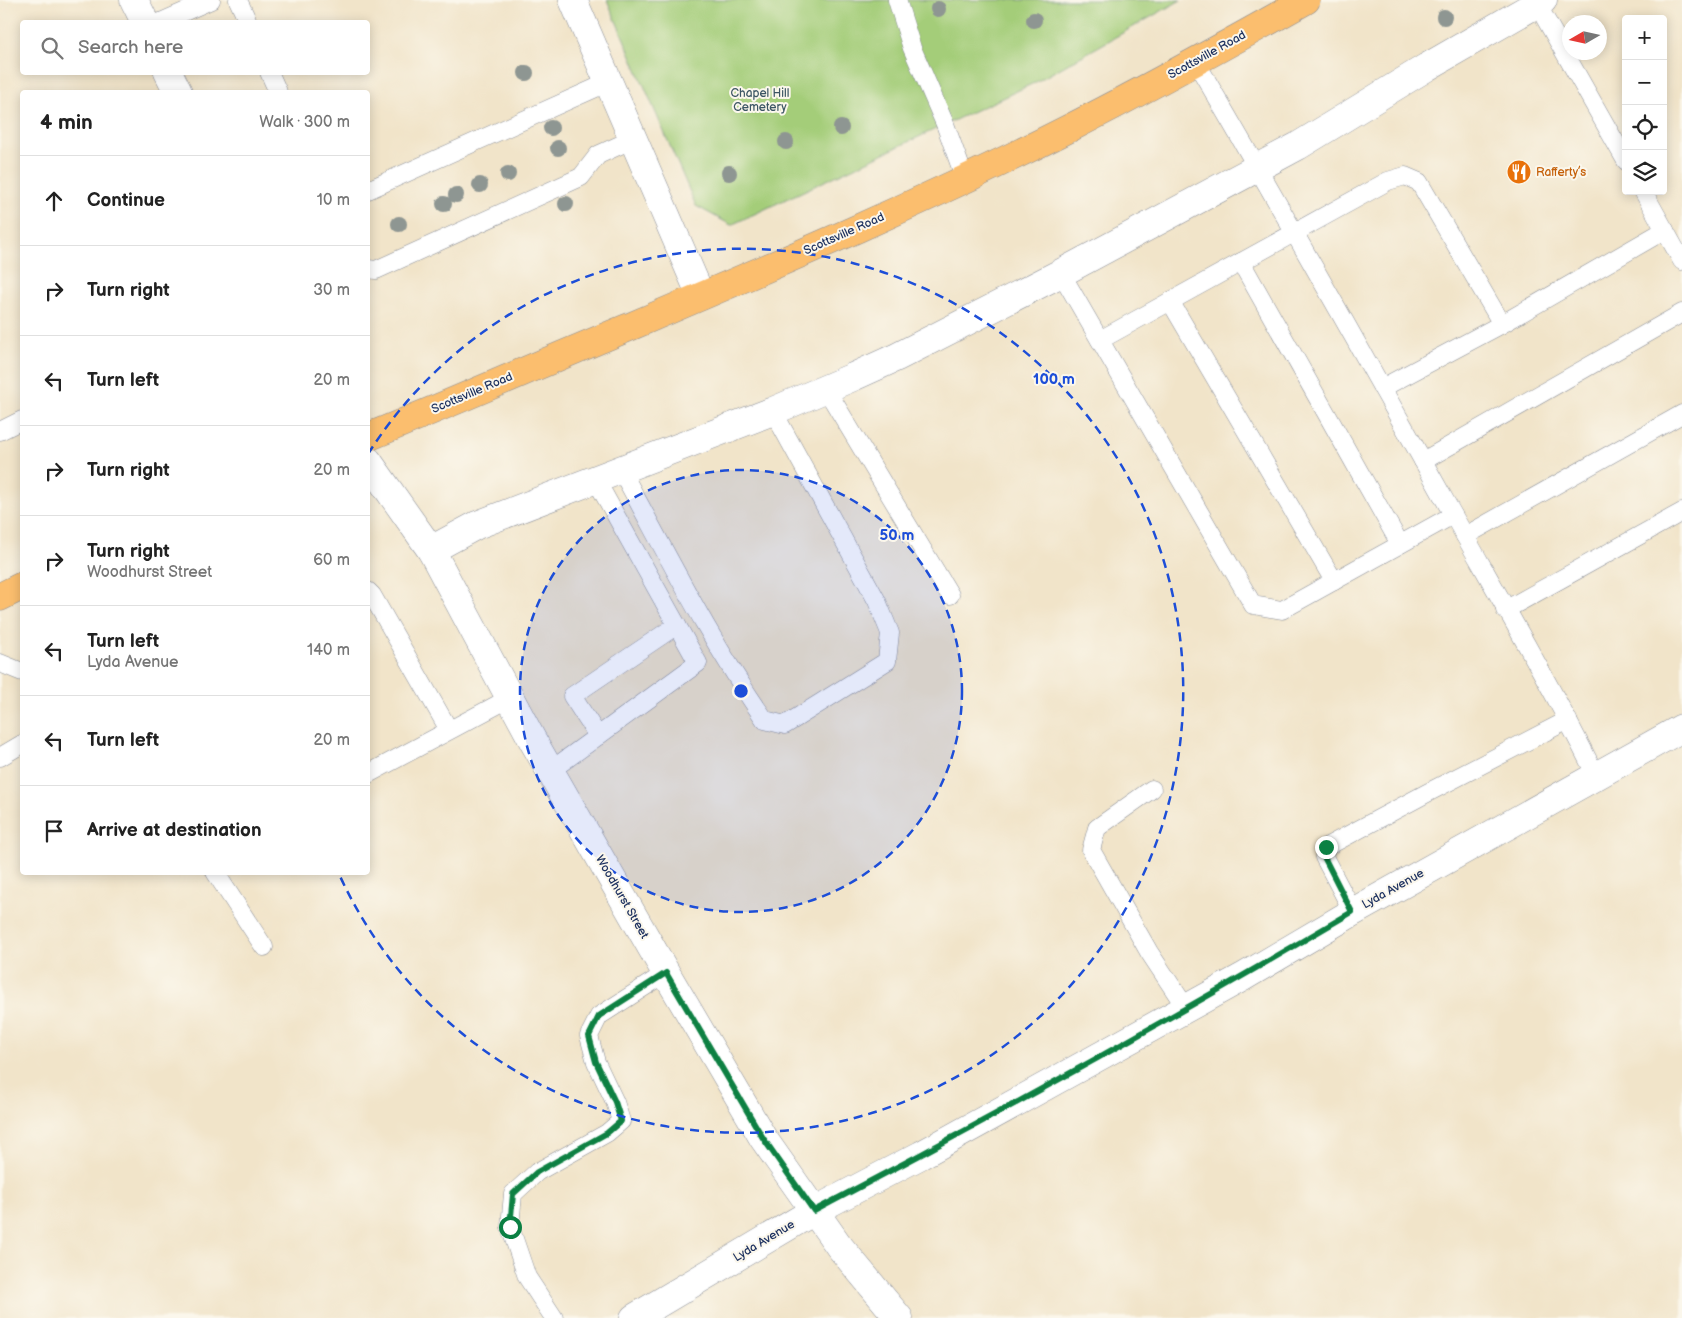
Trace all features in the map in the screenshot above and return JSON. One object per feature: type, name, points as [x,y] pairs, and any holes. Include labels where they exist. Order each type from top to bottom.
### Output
[{"type":"main road","name":"Scottsville Road","points":[[370,436],[701,296],[965,179],[1069,129],[1196,62],[1306,0]]},
{"type":"main road","points":[[0,597],[20,587]]},
{"type":"street","points":[[134,0],[144,20]]},
{"type":"street","points":[[573,0],[701,296]]},
{"type":"street","points":[[431,550],[477,525],[772,411],[896,357],[1061,273],[1298,146],[1427,67],[1540,2]]},
{"type":"street","points":[[170,75],[177,90]]},
{"type":"street","name":"Woodhurst Street","points":[[370,464],[431,550],[550,771],[763,1138],[839,1246],[899,1318]]},
{"type":"street","name":"Lyda Avenue","points":[[634,1318],[814,1211],[921,1155],[1186,1008],[1352,912],[1682,728]]},
{"type":"lane","points":[[166,20],[211,0]]},
{"type":"lane","points":[[238,0],[247,20]]},
{"type":"lane","points":[[897,0],[912,48],[945,124],[965,179]]},
{"type":"lane","points":[[1540,2],[1622,154]]},
{"type":"lane","points":[[1196,62],[1423,461],[1568,720],[1596,776]]},
{"type":"lane","points":[[270,75],[277,90]]},
{"type":"lane","points":[[370,189],[609,82]]},
{"type":"lane","points":[[370,269],[376,270],[581,177],[598,155],[633,139]]},
{"type":"lane","points":[[1100,340],[1388,182],[1405,176],[1419,182],[1502,324]]},
{"type":"lane","points":[[1645,195],[1682,260]]},
{"type":"lane","points":[[1382,388],[1502,324],[1665,230]]},
{"type":"lane","points":[[1241,262],[1400,544]]},
{"type":"lane","points":[[1061,273],[1253,605],[1282,610],[1453,515]]},
{"type":"lane","points":[[1170,301],[1334,581]]},
{"type":"lane","points":[[1423,461],[1682,313]]},
{"type":"lane","points":[[826,389],[950,595]]},
{"type":"lane","points":[[621,470],[716,642],[753,702],[765,720],[785,725],[887,661],[890,633],[877,601],[772,411]]},
{"type":"lane","points":[[1465,536],[1682,414]]},
{"type":"lane","points":[[0,431],[20,421]]},
{"type":"lane","points":[[550,771],[698,663],[596,480]]},
{"type":"lane","points":[[1506,610],[1682,512]]},
{"type":"lane","points":[[370,593],[378,603],[450,730]]},
{"type":"lane","points":[[598,736],[572,696],[677,625]]},
{"type":"lane","points":[[0,663],[20,671]]},
{"type":"lane","points":[[370,773],[510,698]]},
{"type":"lane","points":[[1352,912],[1324,857],[1326,847],[1435,788],[1568,720]]},
{"type":"lane","points":[[0,758],[20,745]]},
{"type":"lane","points":[[1152,789],[1097,828],[1091,850],[1149,952],[1186,1008]]},
{"type":"lane","points":[[217,875],[264,948]]},
{"type":"lane","points":[[554,1318],[527,1277],[510,1227],[513,1194],[537,1172],[607,1133],[621,1121],[615,1102],[596,1062],[589,1036],[599,1016],[666,973]]},
{"type":"green space","name":"Chapel Hill Cemetery","points":[[607,0],[1181,0],[1034,83],[731,225],[696,206]]},
{"type":"place","name":"Rafferty’s","points":[[1519,172]]},
{"type":"route","points":[[510,1227],[513,1194],[537,1172],[607,1133],[621,1121],[615,1102],[596,1062],[589,1036],[599,1016],[666,973],[763,1138],[814,1211],[921,1155],[1243,977],[1352,912],[1324,857],[1326,847]]}]
